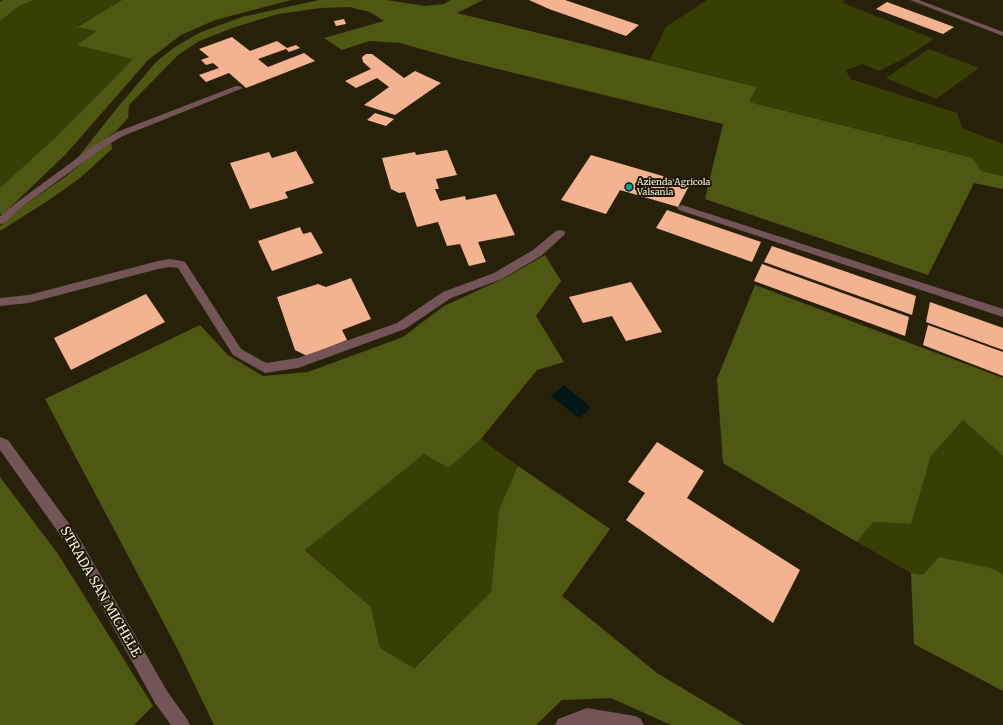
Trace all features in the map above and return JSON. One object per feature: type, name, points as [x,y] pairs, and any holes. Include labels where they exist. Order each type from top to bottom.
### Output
[{"type":"street","points":[[913,0],[1003,34]]},
{"type":"street","points":[[0,221],[19,205],[98,147],[120,134],[239,88]]},
{"type":"street","points":[[682,208],[1003,313]]},
{"type":"street","points":[[0,302],[29,299],[158,264],[170,263],[181,265],[237,352],[265,368],[298,363],[389,332],[401,326],[447,295],[498,276],[537,253],[560,233]]},
{"type":"street","name":"STRADA SAN MICHELE","points":[[0,443],[3,444],[73,542],[161,697],[181,725]]},
{"type":"street","points":[[564,725],[587,717],[635,725]]},
{"type":"green space","points":[[3,0],[34,0],[19,6],[0,21],[0,2]]},
{"type":"green space","points":[[34,0],[122,0],[77,26],[98,31],[133,59],[57,136],[0,188],[0,21],[19,6]]},
{"type":"green space","points":[[122,0],[291,0],[215,20],[181,35],[148,60],[65,155],[3,214],[0,214],[0,188],[57,136],[133,59],[77,45],[97,31],[77,27]]},
{"type":"green space","points":[[319,0],[386,0],[425,6],[444,4],[451,0],[483,0],[457,13],[757,87],[749,102],[973,158],[981,171],[1003,176],[1003,189],[974,183],[928,275],[705,199],[723,124],[457,59],[400,43],[369,41],[342,50],[324,38],[384,21],[370,12],[349,7],[320,8],[278,14],[235,27],[199,41],[178,55],[129,105],[128,118],[115,132],[75,161],[157,61],[175,47],[199,33],[242,17]]},
{"type":"green space","points":[[707,0],[845,0],[843,3],[934,39],[905,58],[879,71],[863,64],[846,70],[850,79],[957,113],[962,128],[1003,144],[1003,176],[981,171],[973,158],[749,102],[757,87],[650,60],[666,27]]},
{"type":"green space","points":[[929,49],[979,68],[936,99],[886,78]]},
{"type":"green space","points":[[111,142],[112,149],[80,178],[49,200],[0,231],[0,226],[22,207],[65,177],[98,150]]},
{"type":"green space","points":[[545,255],[561,281],[536,316],[564,362],[537,370],[481,439],[449,468],[424,454],[305,550],[371,607],[380,648],[414,668],[491,592],[499,510],[518,466],[610,529],[562,596],[657,673],[744,725],[671,725],[611,698],[562,700],[536,725],[214,725],[178,650],[45,399],[200,325],[228,355],[263,376],[308,372],[403,337],[444,306],[505,278]]},
{"type":"green space","points":[[755,285],[1003,378],[1003,456],[963,420],[931,456],[911,524],[873,522],[857,542],[723,463],[717,379]]},
{"type":"green space","points":[[963,420],[1003,456],[1003,574],[994,569],[923,575],[911,573],[857,542],[873,522],[911,524],[931,456]]},
{"type":"green space","points":[[481,439],[518,466],[499,511],[491,592],[413,668],[380,648],[371,607],[305,549],[424,454],[449,468]]},
{"type":"green space","points":[[0,477],[58,554],[153,706],[134,725],[0,725]]},
{"type":"green space","points":[[939,557],[994,569],[1003,574],[1003,691],[914,644],[911,573],[923,575]]},
{"type":"shaded area","points":[[564,385],[591,408],[579,418],[551,396]]},
{"type":"building","points":[[529,0],[565,0],[639,25],[626,36],[549,9]]},
{"type":"building","points":[[887,2],[954,27],[943,34],[876,9]]},
{"type":"building","points":[[344,19],[346,24],[336,26],[334,21]]},
{"type":"building","points":[[232,37],[250,51],[277,41],[287,48],[296,45],[300,48],[289,52],[286,49],[258,59],[268,67],[304,53],[315,61],[246,88],[229,73],[206,82],[199,75],[219,68],[213,63],[206,65],[201,60],[209,57],[199,49]]},
{"type":"building","points":[[366,54],[372,54],[404,78],[415,71],[441,83],[395,115],[364,105],[389,87],[377,78],[356,88],[345,81],[371,69],[363,62],[362,57]]},
{"type":"building","points":[[375,113],[394,119],[386,126],[367,120]]},
{"type":"building","points":[[447,150],[457,175],[436,179],[439,189],[435,189],[440,201],[465,196],[466,200],[496,194],[515,235],[478,242],[486,262],[469,266],[460,244],[447,246],[438,222],[417,227],[405,192],[399,193],[391,189],[382,158],[415,152],[416,155]]},
{"type":"building","points":[[296,151],[314,183],[285,192],[288,198],[250,209],[230,163],[269,152],[272,158]]},
{"type":"building","name":"Azienda Agricola Valsania","points":[[591,155],[690,184],[678,207],[620,190],[606,214],[561,200]]},
{"type":"building","points":[[667,210],[761,242],[752,262],[656,228]]},
{"type":"building","points":[[300,227],[303,234],[311,232],[323,253],[272,271],[258,241]]},
{"type":"building","points":[[772,246],[916,296],[912,315],[764,262]]},
{"type":"building","points":[[762,264],[909,317],[905,336],[754,281]]},
{"type":"building","points":[[351,278],[371,319],[342,330],[347,340],[307,356],[295,350],[277,297],[318,284],[326,287]]},
{"type":"building","points":[[631,282],[662,332],[626,341],[612,316],[583,323],[569,297]]},
{"type":"building","points":[[146,294],[165,322],[71,370],[54,338]]},
{"type":"building","points":[[930,302],[1003,328],[1003,350],[926,322]]},
{"type":"building","points":[[928,325],[1003,352],[1003,376],[923,345]]},
{"type":"building","points":[[657,442],[704,471],[687,498],[800,570],[773,623],[626,520],[645,493],[628,482]]},
{"type":"place","name":"Azienda Agricola Valsania","points":[[629,187]]}]
